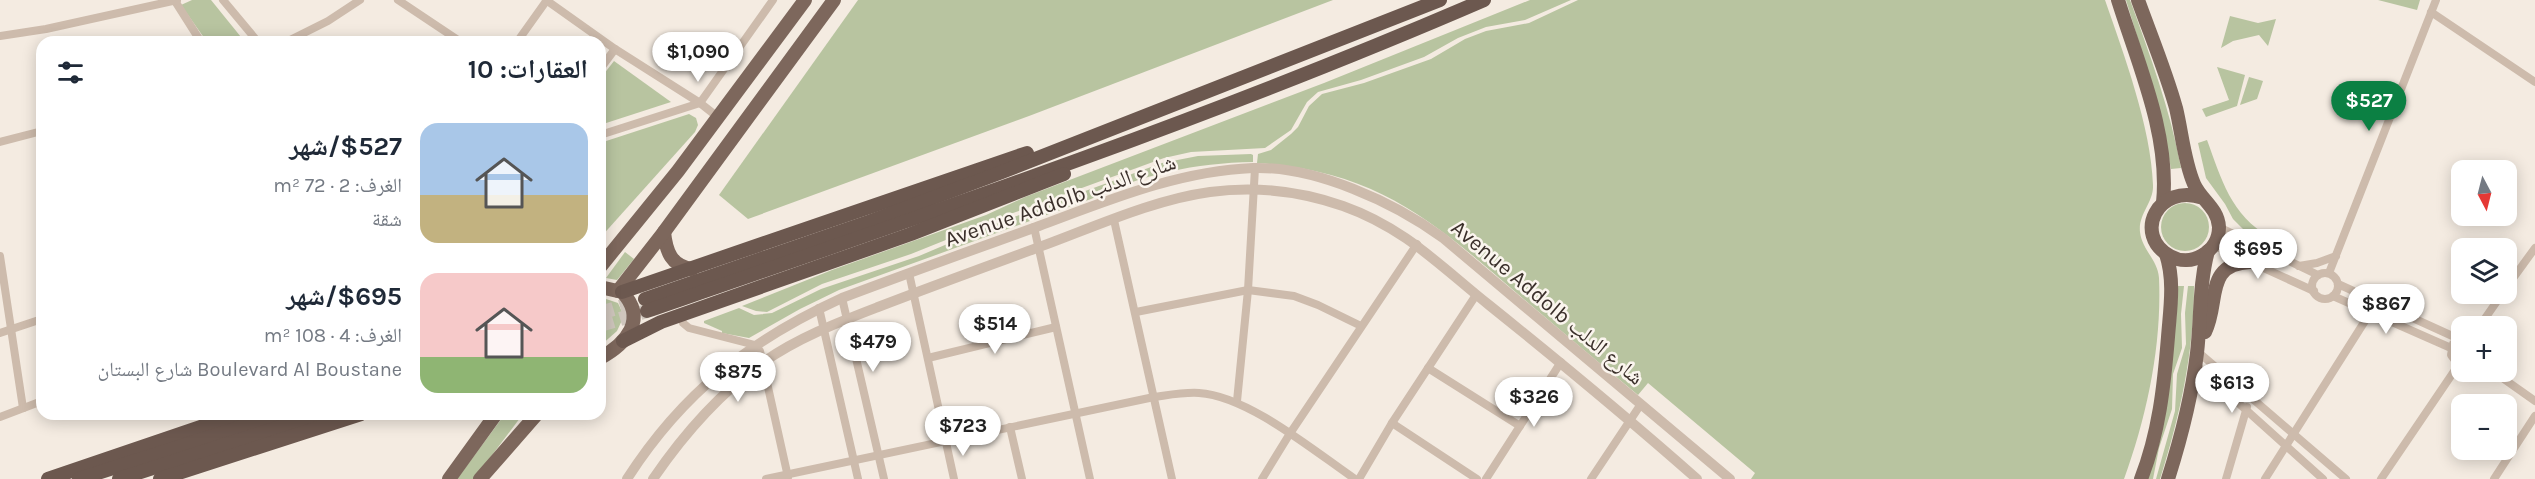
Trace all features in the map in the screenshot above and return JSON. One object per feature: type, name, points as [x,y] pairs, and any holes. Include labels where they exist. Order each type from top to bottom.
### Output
[{"type":"highway","points":[[1440,0],[1002,172],[646,305],[1110,148],[1315,70],[1484,1]]},
{"type":"highway","points":[[620,291],[692,269],[1062,140],[1107,129]]},
{"type":"highway","points":[[623,341],[651,326],[911,234],[1073,170],[1110,148]]},
{"type":"highway","points":[[48,479],[221,420]]},
{"type":"highway","points":[[79,479],[263,420]]},
{"type":"highway","points":[[119,479],[301,420]]},
{"type":"highway","points":[[160,479],[342,420]]},
{"type":"main road","points":[[606,260],[719,118],[805,0]]},
{"type":"main road","points":[[620,291],[834,0]]},
{"type":"main road","points":[[2118,0],[2155,125],[2163,182],[2163,203]]},
{"type":"main road","points":[[2138,0],[2170,88],[2192,178],[2203,198],[2216,214],[2219,227],[2202,276],[2197,352],[2185,417],[2168,479]]},
{"type":"main road","points":[[2203,198],[2182,194],[2171,197],[2154,215],[2152,229],[2156,243],[2166,254],[2180,260],[2202,256],[2210,248]]},
{"type":"main road","points":[[664,232],[666,250],[672,259],[681,266],[692,269]]},
{"type":"main road","points":[[2141,479],[2153,444],[2164,384],[2171,282],[2166,254]]},
{"type":"main road","points":[[2197,352],[2209,323],[2214,290],[2221,273],[2235,263],[2250,262]]},
{"type":"main road","points":[[606,288],[620,291],[631,304],[634,320],[632,328],[623,341],[606,354]]},
{"type":"main road","points":[[481,435],[487,420]]},
{"type":"main road","points":[[449,479],[492,420]]},
{"type":"main road","points":[[480,479],[532,420]]},
{"type":"street","points":[[0,36],[45,29],[176,0],[197,36]]},
{"type":"street","points":[[223,0],[253,36]]},
{"type":"street","points":[[298,36],[328,21],[360,0]]},
{"type":"street","points":[[399,0],[452,36]]},
{"type":"street","points":[[521,36],[546,0],[597,36]]},
{"type":"street","points":[[606,133],[700,103],[774,0]]},
{"type":"street","points":[[2329,273],[2436,0]]},
{"type":"street","points":[[2432,12],[2535,82]]},
{"type":"street","points":[[606,43],[700,103],[719,118]]},
{"type":"street","points":[[606,61],[615,49]]},
{"type":"street","points":[[0,142],[36,133]]},
{"type":"street","points":[[1237,402],[1248,290],[1255,168]]},
{"type":"street","name":"Avenue Addolb شارع الدلب","points":[[627,479],[672,417],[710,381],[755,345],[819,308],[1122,195],[1168,181],[1210,172],[1255,168],[1283,171],[1339,183],[1409,215],[1443,238],[1730,479]]},
{"type":"street","name":"Avenue Addolb شارع الدلب","points":[[653,479],[672,452],[708,410],[764,362],[825,329],[915,292],[1114,220],[1182,198],[1209,192],[1255,188],[1304,195],[1343,206],[1384,225],[1417,244],[1476,295],[1631,419],[1696,479]]},
{"type":"street","points":[[1114,220],[1172,479]]},
{"type":"street","points":[[1034,227],[1090,479]]},
{"type":"street","points":[[2219,227],[2318,275],[2329,273]]},
{"type":"street","points":[[1262,479],[1417,244]]},
{"type":"street","points":[[2210,248],[2250,262],[2314,291],[2320,297],[2333,296],[2451,348]]},
{"type":"street","points":[[2517,273],[2535,248]]},
{"type":"street","points":[[0,256],[23,408]]},
{"type":"street","points":[[2298,266],[2317,263],[2336,256]]},
{"type":"street","points":[[909,273],[915,292],[954,479]]},
{"type":"street","points":[[2329,273],[2338,284],[2451,334]]},
{"type":"street","points":[[2314,291],[2313,282],[2318,275]]},
{"type":"street","points":[[2333,296],[2338,284]]},
{"type":"street","points":[[1136,312],[1248,290],[1294,296],[1318,304],[1361,326]]},
{"type":"street","points":[[766,479],[1154,397],[1201,393],[1237,402],[1357,479],[1476,295]]},
{"type":"street","points":[[842,298],[884,479]]},
{"type":"street","points":[[819,308],[858,479]]},
{"type":"street","points":[[2265,479],[2370,314]]},
{"type":"street","points":[[681,315],[683,323],[690,328],[755,345],[764,362],[788,476]]},
{"type":"street","points":[[0,333],[36,321]]},
{"type":"street","points":[[928,358],[1056,327]]},
{"type":"street","points":[[2197,352],[2346,479]]},
{"type":"street","points":[[2197,352],[2247,410],[2323,479]]},
{"type":"street","points":[[1486,479],[1561,362]]},
{"type":"street","points":[[1428,368],[1520,426]]},
{"type":"street","points":[[2381,479],[2451,377]]},
{"type":"street","points":[[2508,382],[2535,401]]},
{"type":"street","points":[[2226,479],[2249,398]]},
{"type":"street","points":[[0,417],[36,403]]},
{"type":"street","points":[[1591,479],[1641,404]]},
{"type":"street","points":[[2494,479],[2535,416]]},
{"type":"street","points":[[1392,423],[1477,479]]},
{"type":"street","points":[[1010,427],[1022,479]]},
{"type":"green space","points":[[192,0],[211,0],[240,36],[203,36],[181,5]]},
{"type":"green space","points":[[858,0],[1333,0],[1029,116],[748,219],[719,195]]},
{"type":"green space","points":[[1530,0],[1571,0],[1525,20],[1486,27],[1458,38],[1424,57],[1361,80],[1318,92],[1307,102],[1291,130],[1265,148],[1191,152],[1164,158],[1013,213],[911,254],[822,284],[767,312],[742,306],[832,270],[986,215],[1025,197],[1324,83]]},
{"type":"green space","points":[[1578,0],[2105,0],[2135,91],[2147,139],[2153,191],[2141,219],[2140,232],[2156,266],[2159,278],[2158,329],[2151,380],[2140,430],[2124,479],[1751,479],[1755,473],[1648,383],[1638,395],[1459,244],[1401,204],[1370,189],[1336,177],[1299,168],[1257,163],[1258,154],[1271,150],[1291,134],[1298,127],[1309,106],[1322,94],[1364,83],[1431,59],[1465,39],[1486,31],[1529,23]]},
{"type":"green space","points":[[2126,0],[2130,0],[2159,82],[2181,168],[2171,169],[2159,108]]},
{"type":"green space","points":[[2378,0],[2420,0],[2417,10]]},
{"type":"green space","points":[[2230,16],[2258,23],[2276,19],[2268,46],[2259,35],[2233,41],[2221,48]]},
{"type":"green space","points":[[614,61],[671,102],[606,123],[606,71]]},
{"type":"green space","points":[[2217,67],[2245,75],[2237,106],[2206,117],[2202,109],[2229,100]]},
{"type":"green space","points":[[2249,77],[2263,81],[2257,99],[2240,105]]},
{"type":"green space","points":[[689,114],[696,118],[698,125],[695,132],[606,231],[606,141]]},
{"type":"green space","points":[[2207,140],[2229,195],[2246,218],[2270,237],[2267,242],[2243,229],[2233,219],[2206,178],[2198,143]]},
{"type":"green space","points":[[1251,154],[1253,162],[1190,168],[1130,183],[839,290],[749,338],[722,333],[704,323],[704,321],[739,308],[754,315],[772,313],[821,289],[919,256],[992,225],[1162,163],[1198,156]]},
{"type":"green space","points":[[2185,203],[2202,210],[2209,227],[2202,244],[2185,251],[2168,244],[2161,227],[2168,210]]},
{"type":"green space","points":[[625,252],[634,259],[617,280],[606,278]]},
{"type":"green space","points":[[2178,286],[2184,286],[2181,314],[2182,348],[2173,374],[2172,409],[2159,448],[2153,479],[2145,479],[2176,321]]},
{"type":"green space","points":[[2188,286],[2194,286],[2189,359],[2174,432],[2160,479],[2156,479],[2175,411],[2177,374],[2186,344],[2185,313]]},
{"type":"green space","points":[[606,299],[618,303],[624,316],[617,331],[606,341]]},
{"type":"green space","points":[[501,420],[518,420],[474,479],[457,479]]},
{"type":"tunnel","points":[[606,311],[640,301]]},
{"type":"tunnel","points":[[606,323],[647,311]]}]
